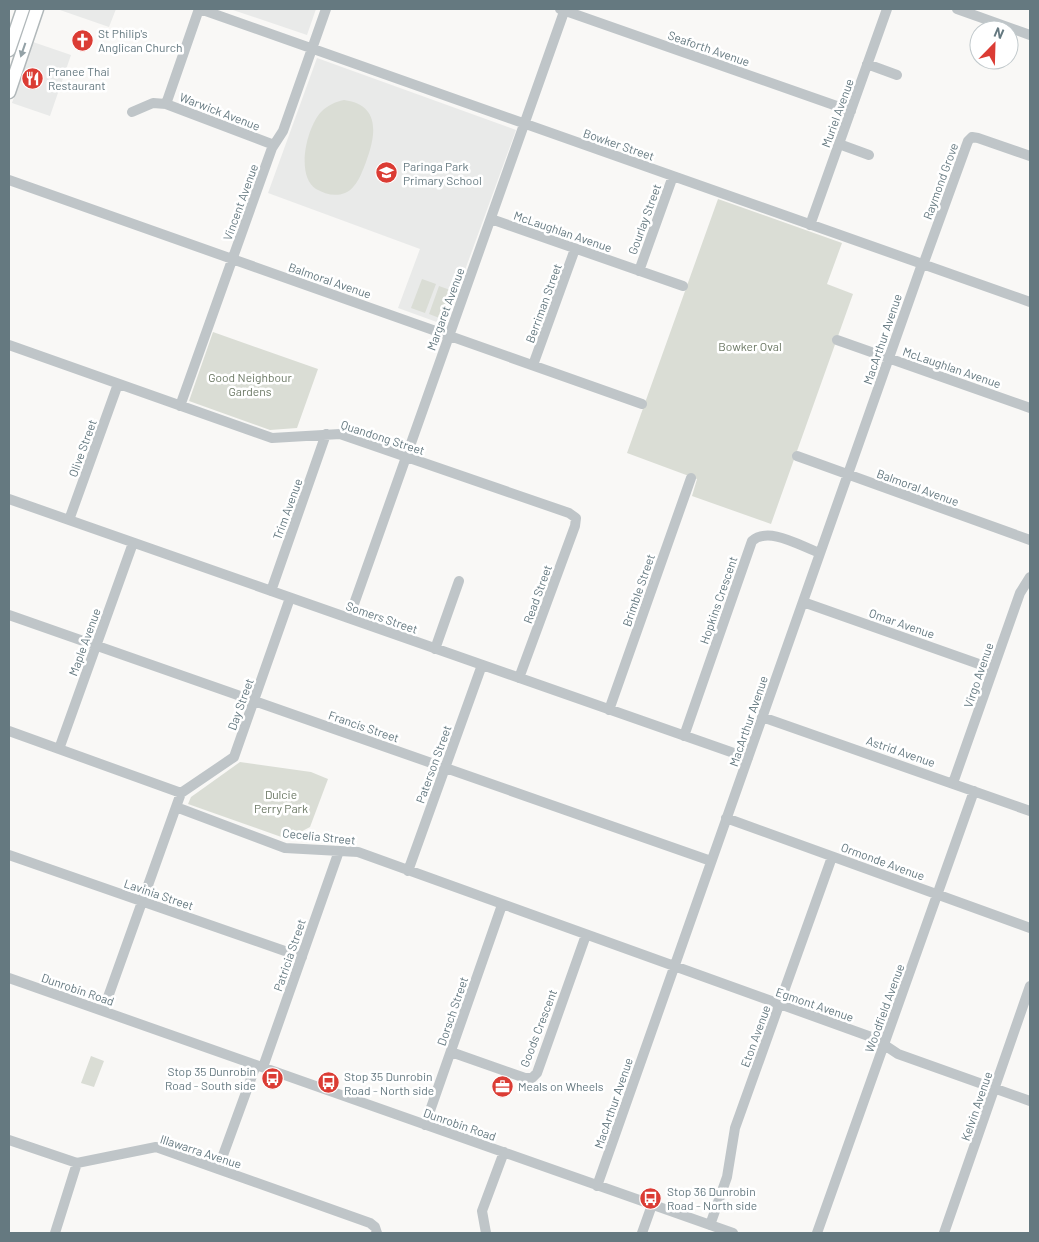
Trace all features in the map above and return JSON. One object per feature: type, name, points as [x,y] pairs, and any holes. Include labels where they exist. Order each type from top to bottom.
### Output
[{"type":"main road","points":[[9,50],[23,9]]},
{"type":"main road","points":[[9,92],[38,9]]},
{"type":"street","name":"Bowker Street","points":[[200,9],[1030,302]]},
{"type":"street","name":"Warwick Avenue","points":[[200,9],[166,104],[274,145]]},
{"type":"street","name":"Vincent Avenue","points":[[180,406],[274,145],[283,130],[326,9]]},
{"type":"street","name":"Seaforth Avenue","points":[[563,9],[850,111]]},
{"type":"street","name":"Margaret Avenue","points":[[349,618],[525,124],[563,9]]},
{"type":"street","name":"Muriel Avenue","points":[[810,225],[887,9]]},
{"type":"street","points":[[957,9],[1030,36]]},
{"type":"street","points":[[867,64],[897,75]]},
{"type":"street","points":[[132,112],[153,103],[166,104]]},
{"type":"street","name":"Raymond Grove","points":[[922,264],[968,141],[972,137],[978,138],[1030,156]]},
{"type":"street","points":[[839,144],[869,155]]},
{"type":"street","name":"Gourlay Street","points":[[639,271],[673,176]]},
{"type":"street","name":"Balmoral Avenue","points":[[9,180],[642,404]]},
{"type":"street","name":"McLaughlan Avenue","points":[[490,220],[683,286]]},
{"type":"street","name":"Berriman Street","points":[[533,365],[576,249]]},
{"type":"street","name":"MacArthur Avenue","points":[[597,1186],[922,264]]},
{"type":"street","name":"McLaughlan Avenue","points":[[837,340],[1030,408]]},
{"type":"street","name":"Quandong Street","points":[[9,345],[272,438],[340,434],[569,513],[576,518]]},
{"type":"street","name":"Olive Street","points":[[69,520],[118,384]]},
{"type":"street","name":"Trim Avenue","points":[[271,591],[326,434]]},
{"type":"street","name":"Balmoral Avenue","points":[[797,456],[1030,540]]},
{"type":"street","name":"Brimble Street","points":[[609,710],[691,478]]},
{"type":"street","name":"Somers Street","points":[[9,499],[748,758]]},
{"type":"street","name":"Read Street","points":[[519,678],[576,518]]},
{"type":"street","name":"Hopkins Crescent","points":[[684,736],[752,541],[759,535],[769,534],[820,553]]},
{"type":"street","name":"Maple Avenue","points":[[59,749],[133,543]]},
{"type":"street","name":"Virgo Avenue","points":[[953,783],[1020,593],[1030,577]]},
{"type":"street","points":[[435,649],[459,581]]},
{"type":"street","name":"Day Street","points":[[181,793],[234,757],[290,598]]},
{"type":"street","name":"Omar Avenue","points":[[803,602],[993,669]]},
{"type":"street","name":"Francis Street","points":[[9,615],[711,861]]},
{"type":"street","name":"Paterson Street","points":[[408,871],[482,665]]},
{"type":"street","name":"Astrid Avenue","points":[[762,717],[1030,811]]},
{"type":"street","points":[[9,731],[181,793],[103,1011]]},
{"type":"street","name":"Woodfield Avenue","points":[[817,1233],[974,791]]},
{"type":"street","name":"Cecelia Street","points":[[176,807],[285,848],[358,852],[674,967]]},
{"type":"street","name":"Ormonde Avenue","points":[[726,818],[1030,928]]},
{"type":"street","name":"Patricia Street","points":[[218,1169],[302,957],[339,851]]},
{"type":"street","name":"Lavinia Street","points":[[9,855],[302,957]]},
{"type":"street","name":"Eton Avenue","points":[[710,1225],[728,1177],[735,1128],[832,856]]},
{"type":"street","name":"Dorsch Street","points":[[426,1125],[502,905]]},
{"type":"street","name":"Goods Crescent","points":[[451,1052],[525,1078],[532,1078],[537,1073],[586,935]]},
{"type":"street","name":"Egmont Avenue","points":[[674,967],[874,1038],[898,1054],[1030,1101]]},
{"type":"street","name":"Dunrobin Road","points":[[9,978],[733,1233]]},
{"type":"street","name":"Kelvin Avenue","points":[[944,1233],[1030,986]]},
{"type":"street","points":[[9,1140],[77,1163],[55,1233]]},
{"type":"street","name":"Illawarra Avenue","points":[[77,1163],[156,1147],[370,1223],[376,1227],[377,1233]]},
{"type":"street","points":[[486,1233],[482,1211],[504,1152]]},
{"type":"street","points":[[642,1233],[652,1205]]},
{"type":"shaded area","points":[[57,9],[116,9],[109,27]]},
{"type":"shaded area","points":[[230,9],[316,9],[307,35]]},
{"type":"shaded area","points":[[33,42],[71,55],[50,116],[12,103]]},
{"type":"shaded area","name":"Paringa Park Primary School","points":[[317,58],[516,130],[445,325],[398,308],[420,249],[268,193]]},
{"type":"green space","points":[[344,100],[356,103],[364,108],[370,115],[373,123],[373,132],[366,162],[356,184],[349,191],[338,195],[316,189],[310,182],[306,173],[305,151],[311,128],[321,112],[326,107]]},
{"type":"green space","name":"Bowker Oval","points":[[718,199],[842,243],[827,284],[853,294],[771,524],[692,496],[697,479],[627,453]]},
{"type":"green space","points":[[422,279],[436,284],[425,313],[411,308]]},
{"type":"green space","points":[[439,286],[453,291],[442,319],[429,314]]},
{"type":"green space","name":"Good Neighbour Gardens","points":[[213,332],[318,369],[297,428],[270,430],[189,401]]},
{"type":"green space","name":"Dulcie Perry Park","points":[[240,762],[311,772],[328,779],[310,827],[287,839],[188,804],[191,797]]},
{"type":"green space","points":[[91,1056],[104,1061],[94,1087],[81,1083]]},
{"type":"place","name":"St Philip's Anglican Church","points":[[82,40]]},
{"type":"place","name":"Pranee Thai Restaurant","points":[[32,78]]},
{"type":"place","name":"Paringa Park Primary School","points":[[387,173]]},
{"type":"place","name":"Stop 35 Dunrobin Road - South side","points":[[272,1078]]},
{"type":"place","name":"Stop 35 Dunrobin Road - North side","points":[[328,1083]]},
{"type":"place","name":"Meals on Wheels","points":[[502,1086]]},
{"type":"place","name":"Stop 36 Dunrobin Road - North side","points":[[651,1198]]}]
